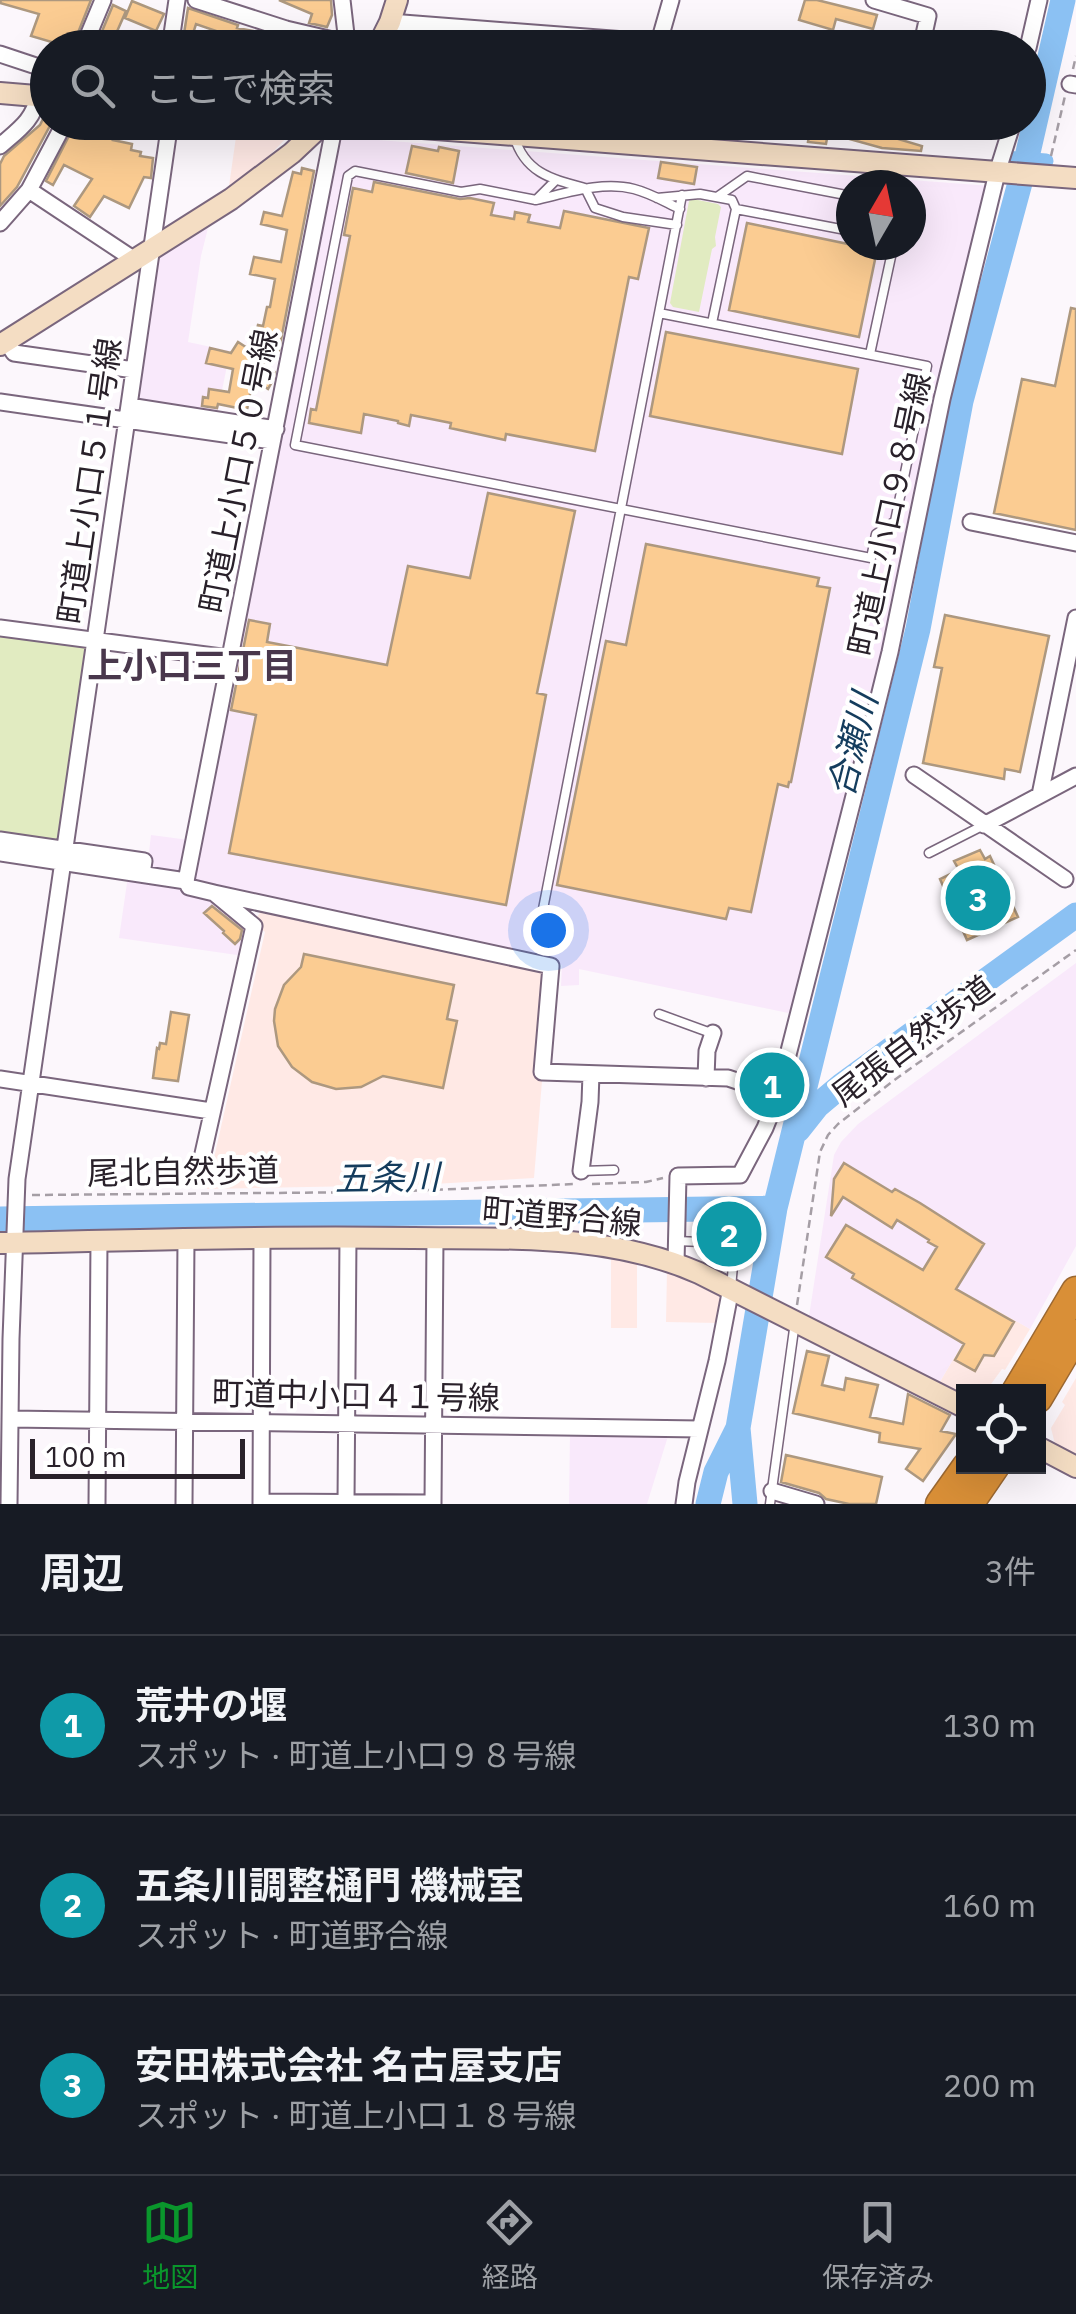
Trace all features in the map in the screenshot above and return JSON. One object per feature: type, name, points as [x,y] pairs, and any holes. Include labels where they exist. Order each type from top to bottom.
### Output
[{"type":"highway","points":[[1021,1384],[1076,1291]]},
{"type":"highway","points":[[1046,1385],[1076,1334]]},
{"type":"highway","points":[[940,1504],[961,1474]]},
{"type":"highway","points":[[969,1504],[990,1474]]},
{"type":"street","points":[[90,30],[103,0]]},
{"type":"street","points":[[173,30],[177,0]]},
{"type":"street","points":[[196,0],[290,30]]},
{"type":"street","points":[[342,0],[346,30]]},
{"type":"street","points":[[386,30],[397,0]]},
{"type":"street","points":[[662,30],[670,0]]},
{"type":"street","points":[[874,0],[928,16],[924,30]]},
{"type":"street","points":[[1032,30],[1039,0]]},
{"type":"street","points":[[390,22],[498,30]]},
{"type":"street","points":[[0,54],[30,64]]},
{"type":"street","points":[[0,92],[30,95]]},
{"type":"street","points":[[0,146],[30,120]]},
{"type":"street","points":[[0,223],[6,204],[29,190],[55,140]]},
{"type":"street","name":"町道上小口５１号線","points":[[10,1504],[5,1455],[10,1419],[6,1339],[10,1241],[167,140]]},
{"type":"street","points":[[134,370],[14,353],[3,343],[263,177],[305,140]]},
{"type":"street","name":"町道上小口５０号線","points":[[186,881],[332,140]]},
{"type":"street","points":[[566,140],[1076,178]]},
{"type":"street","name":"町道上小口９８号線","points":[[676,1178],[740,1175],[776,1098],[890,652],[942,399],[1007,140]]},
{"type":"street","points":[[29,190],[133,259]]},
{"type":"street","points":[[0,402],[128,413],[274,435]]},
{"type":"street","points":[[971,522],[1076,544]]},
{"type":"street","points":[[1040,795],[1076,618]]},
{"type":"street","points":[[0,628],[229,658]]},
{"type":"street","points":[[914,775],[1065,880]]},
{"type":"street","points":[[984,825],[1076,776]]},
{"type":"street","points":[[0,840],[65,856]]},
{"type":"street","points":[[0,853],[144,862],[142,874],[186,881],[189,887],[551,966],[542,1072],[728,1078],[760,1088],[776,1098]]},
{"type":"street","points":[[198,1176],[254,926],[214,893]]},
{"type":"street","points":[[706,1078],[712,1034]]},
{"type":"street","points":[[581,1172],[591,1074]]},
{"type":"street","points":[[0,1079],[212,1110]]},
{"type":"street","points":[[675,1245],[676,1178]]},
{"type":"street","points":[[346,1503],[348,1238]]},
{"type":"street","points":[[262,1239],[261,1503],[433,1504],[436,1238]]},
{"type":"street","name":"町道野合線","points":[[10,1241],[436,1238],[594,1243],[640,1251],[675,1245],[732,1289],[956,1404]]},
{"type":"street","points":[[184,1504],[186,1240]]},
{"type":"street","points":[[97,1504],[99,1241]]},
{"type":"street","points":[[684,1504],[732,1289]]},
{"type":"street","name":"町道中小口４１号線","points":[[10,1419],[700,1429]]},
{"type":"street","points":[[1046,1451],[1076,1467]]},
{"type":"street","points":[[771,1498],[816,1504]]},
{"type":"lane","points":[[515,140],[526,161],[556,180],[585,188],[595,208],[609,214],[677,225]]},
{"type":"lane","points":[[660,313],[926,366],[894,521],[876,534],[871,558],[295,444],[348,176],[355,171],[461,192],[480,189],[536,200],[585,188],[627,188],[680,209]]},
{"type":"lane","points":[[717,197],[747,176],[836,193]]},
{"type":"lane","points":[[536,200],[556,180]]},
{"type":"lane","points":[[656,198],[700,194],[732,200],[736,209],[712,323]]},
{"type":"lane","points":[[542,909],[682,195]]},
{"type":"lane","points":[[736,209],[836,228]]},
{"type":"lane","points":[[870,354],[890,260]]},
{"type":"lane","points":[[930,853],[984,825]]},
{"type":"lane","points":[[659,1014],[712,1034]]},
{"type":"lane","points":[[581,1172],[614,1170]]},
{"type":"lane","points":[[675,1245],[734,1242],[732,1289]]},
{"type":"lane","points":[[771,1498],[795,1318]]},
{"type":"path","points":[[1046,176],[1073,84],[1076,56]]},
{"type":"path","name":"尾張自然歩道","points":[[795,1318],[820,1152],[828,1135],[893,1081],[1076,950]]},
{"type":"path","name":"尾北自然歩道","points":[[16,1193],[23,1189],[33,1196],[383,1192],[676,1178]]},
{"type":"shaded area","points":[[236,140],[284,140],[269,156],[229,186]]},
{"type":"shaded area","points":[[337,140],[836,174],[836,260],[926,260],[926,181],[991,186],[906,558],[793,1014],[579,969],[579,985],[561,986],[562,965],[192,884]]},
{"type":"shaded area","points":[[208,228],[188,342],[230,351],[217,415],[141,404],[138,400],[158,259]]},
{"type":"shaded area","points":[[151,835],[189,840],[182,876],[147,869]]},
{"type":"shaded area","points":[[128,876],[174,882],[185,891],[216,899],[250,929],[244,956],[119,938]]},
{"type":"shaded area","points":[[265,906],[549,967],[534,1178],[417,1185],[207,1189],[265,932],[253,922]]},
{"type":"shaded area","points":[[1076,963],[1076,1246],[1030,1329],[986,1304],[938,1385],[809,1316],[834,1155],[858,1124]]},
{"type":"shaded area","points":[[611,1258],[637,1263],[637,1328],[611,1328]]},
{"type":"shaded area","points":[[667,1271],[719,1296],[719,1323],[666,1322]]},
{"type":"shaded area","points":[[986,1303],[1030,1329],[1005,1370],[991,1384],[956,1384],[956,1394],[938,1385]]},
{"type":"shaded area","points":[[1076,1378],[1076,1458],[1056,1448],[1051,1428]]},
{"type":"shaded area","points":[[570,1432],[669,1433],[647,1504],[569,1504]]},
{"type":"green space","points":[[689,201],[721,207],[716,246],[712,249],[699,312],[670,303]]},
{"type":"green space","points":[[0,634],[84,646],[88,650],[59,845],[0,836]]},
{"type":"building","points":[[91,0],[79,30],[33,30],[39,14],[0,3]]},
{"type":"building","points":[[279,0],[331,0],[332,15],[327,27],[309,23],[312,14]]},
{"type":"building","points":[[805,0],[877,15],[873,29],[836,19],[833,30],[799,20]]},
{"type":"building","points":[[132,1],[164,14],[156,30],[125,18]]},
{"type":"building","points":[[113,5],[126,11],[118,30],[103,30]]},
{"type":"building","points":[[188,8],[248,30],[213,30],[196,24],[194,30],[185,30]]},
{"type":"building","points":[[30,134],[30,140],[42,140],[17,187],[0,206],[0,164]]},
{"type":"building","points":[[67,140],[113,140],[132,144],[131,150],[141,152],[140,156],[153,158],[151,178],[144,177],[129,208],[104,196],[90,217],[74,206],[92,179],[64,165],[53,185],[46,181]]},
{"type":"building","points":[[853,140],[902,140],[922,146],[921,151],[882,148]]},
{"type":"building","points":[[412,146],[459,151],[453,183],[406,173]]},
{"type":"building","points":[[661,162],[697,167],[694,184],[658,178]]},
{"type":"building","points":[[302,168],[314,171],[279,350],[273,349],[263,365],[275,372],[273,380],[268,389],[252,384],[247,410],[218,404],[217,408],[202,406],[209,389],[229,392],[233,369],[206,363],[210,348],[231,353],[238,342],[252,351],[258,325],[263,326],[275,279],[250,274],[254,257],[281,262],[287,230],[261,224],[264,212],[282,216],[293,172],[301,174]]},
{"type":"building","points":[[374,182],[494,203],[491,215],[514,219],[515,212],[530,215],[528,222],[560,228],[564,211],[649,228],[638,279],[629,277],[595,451],[506,434],[505,440],[411,415],[409,426],[364,414],[361,433],[309,423],[311,409],[316,410],[350,236],[344,235],[353,188],[372,192]]},
{"type":"building","points":[[747,223],[836,241],[836,260],[875,260],[859,337],[729,310]]},
{"type":"building","points":[[1071,308],[1076,309],[1076,530],[994,513],[1022,379],[1055,386]]},
{"type":"building","points":[[666,332],[858,369],[842,454],[650,416]]},
{"type":"building","points":[[488,493],[575,511],[537,693],[546,695],[506,905],[229,853],[256,715],[231,710],[249,620],[270,624],[267,642],[387,665],[408,566],[470,578]]},
{"type":"building","points":[[646,544],[819,578],[817,586],[830,588],[791,782],[788,787],[778,784],[751,912],[729,908],[726,919],[557,885],[606,641],[626,645]]},
{"type":"building","points":[[945,615],[1049,636],[1020,772],[1005,769],[1004,779],[923,763],[942,668],[934,667]]},
{"type":"building","points":[[980,850],[985,859],[990,856],[1018,917],[967,940],[940,879],[959,870],[954,861]]},
{"type":"building","points":[[212,906],[242,930],[235,944],[204,913]]},
{"type":"building","points":[[304,954],[454,985],[447,1019],[457,1021],[443,1088],[383,1076],[361,1087],[336,1089],[312,1082],[292,1067],[278,1046],[275,1009],[284,985],[301,967]]},
{"type":"building","points":[[171,1012],[189,1015],[178,1081],[153,1078],[157,1048],[160,1043],[166,1044]]},
{"type":"building","points":[[844,1163],[892,1192],[895,1189],[920,1203],[984,1244],[956,1289],[1014,1322],[994,1356],[984,1355],[975,1371],[955,1360],[964,1344],[852,1278],[854,1274],[826,1257],[846,1225],[923,1270],[937,1247],[897,1220],[892,1228],[843,1197],[831,1216],[834,1179]]},
{"type":"building","points":[[807,1351],[829,1356],[822,1385],[844,1390],[846,1378],[878,1385],[870,1417],[903,1424],[908,1394],[950,1415],[941,1431],[956,1434],[923,1481],[906,1469],[920,1449],[879,1442],[880,1433],[793,1413]]},
{"type":"building","points":[[786,1455],[882,1477],[876,1504],[826,1499],[819,1493],[781,1482]]},
{"type":"waterway","name":"合瀬川","points":[[1046,74],[1063,0]]},
{"type":"waterway","name":"合瀬川","points":[[708,1504],[716,1472],[738,1428],[775,1208],[918,629],[961,401],[1031,140]]},
{"type":"waterway","name":"合瀬川","points":[[1006,158],[1046,161]]},
{"type":"waterway","name":"五条川","points":[[798,1130],[817,1106],[842,1085],[1076,915]]},
{"type":"waterway","name":"五条川","points":[[0,1219],[775,1208]]},
{"type":"waterway","points":[[738,1428],[745,1504]]},
{"type":"place","name":"安田株式会社 名古屋支店","points":[[978,898]]},
{"type":"place","name":"荒井の堰","points":[[772,1085]]},
{"type":"place","name":"五条川調整樋門 機械室","points":[[729,1234]]},
{"type":"district","name":"上小口三丁目","points":[[192,666]]}]
